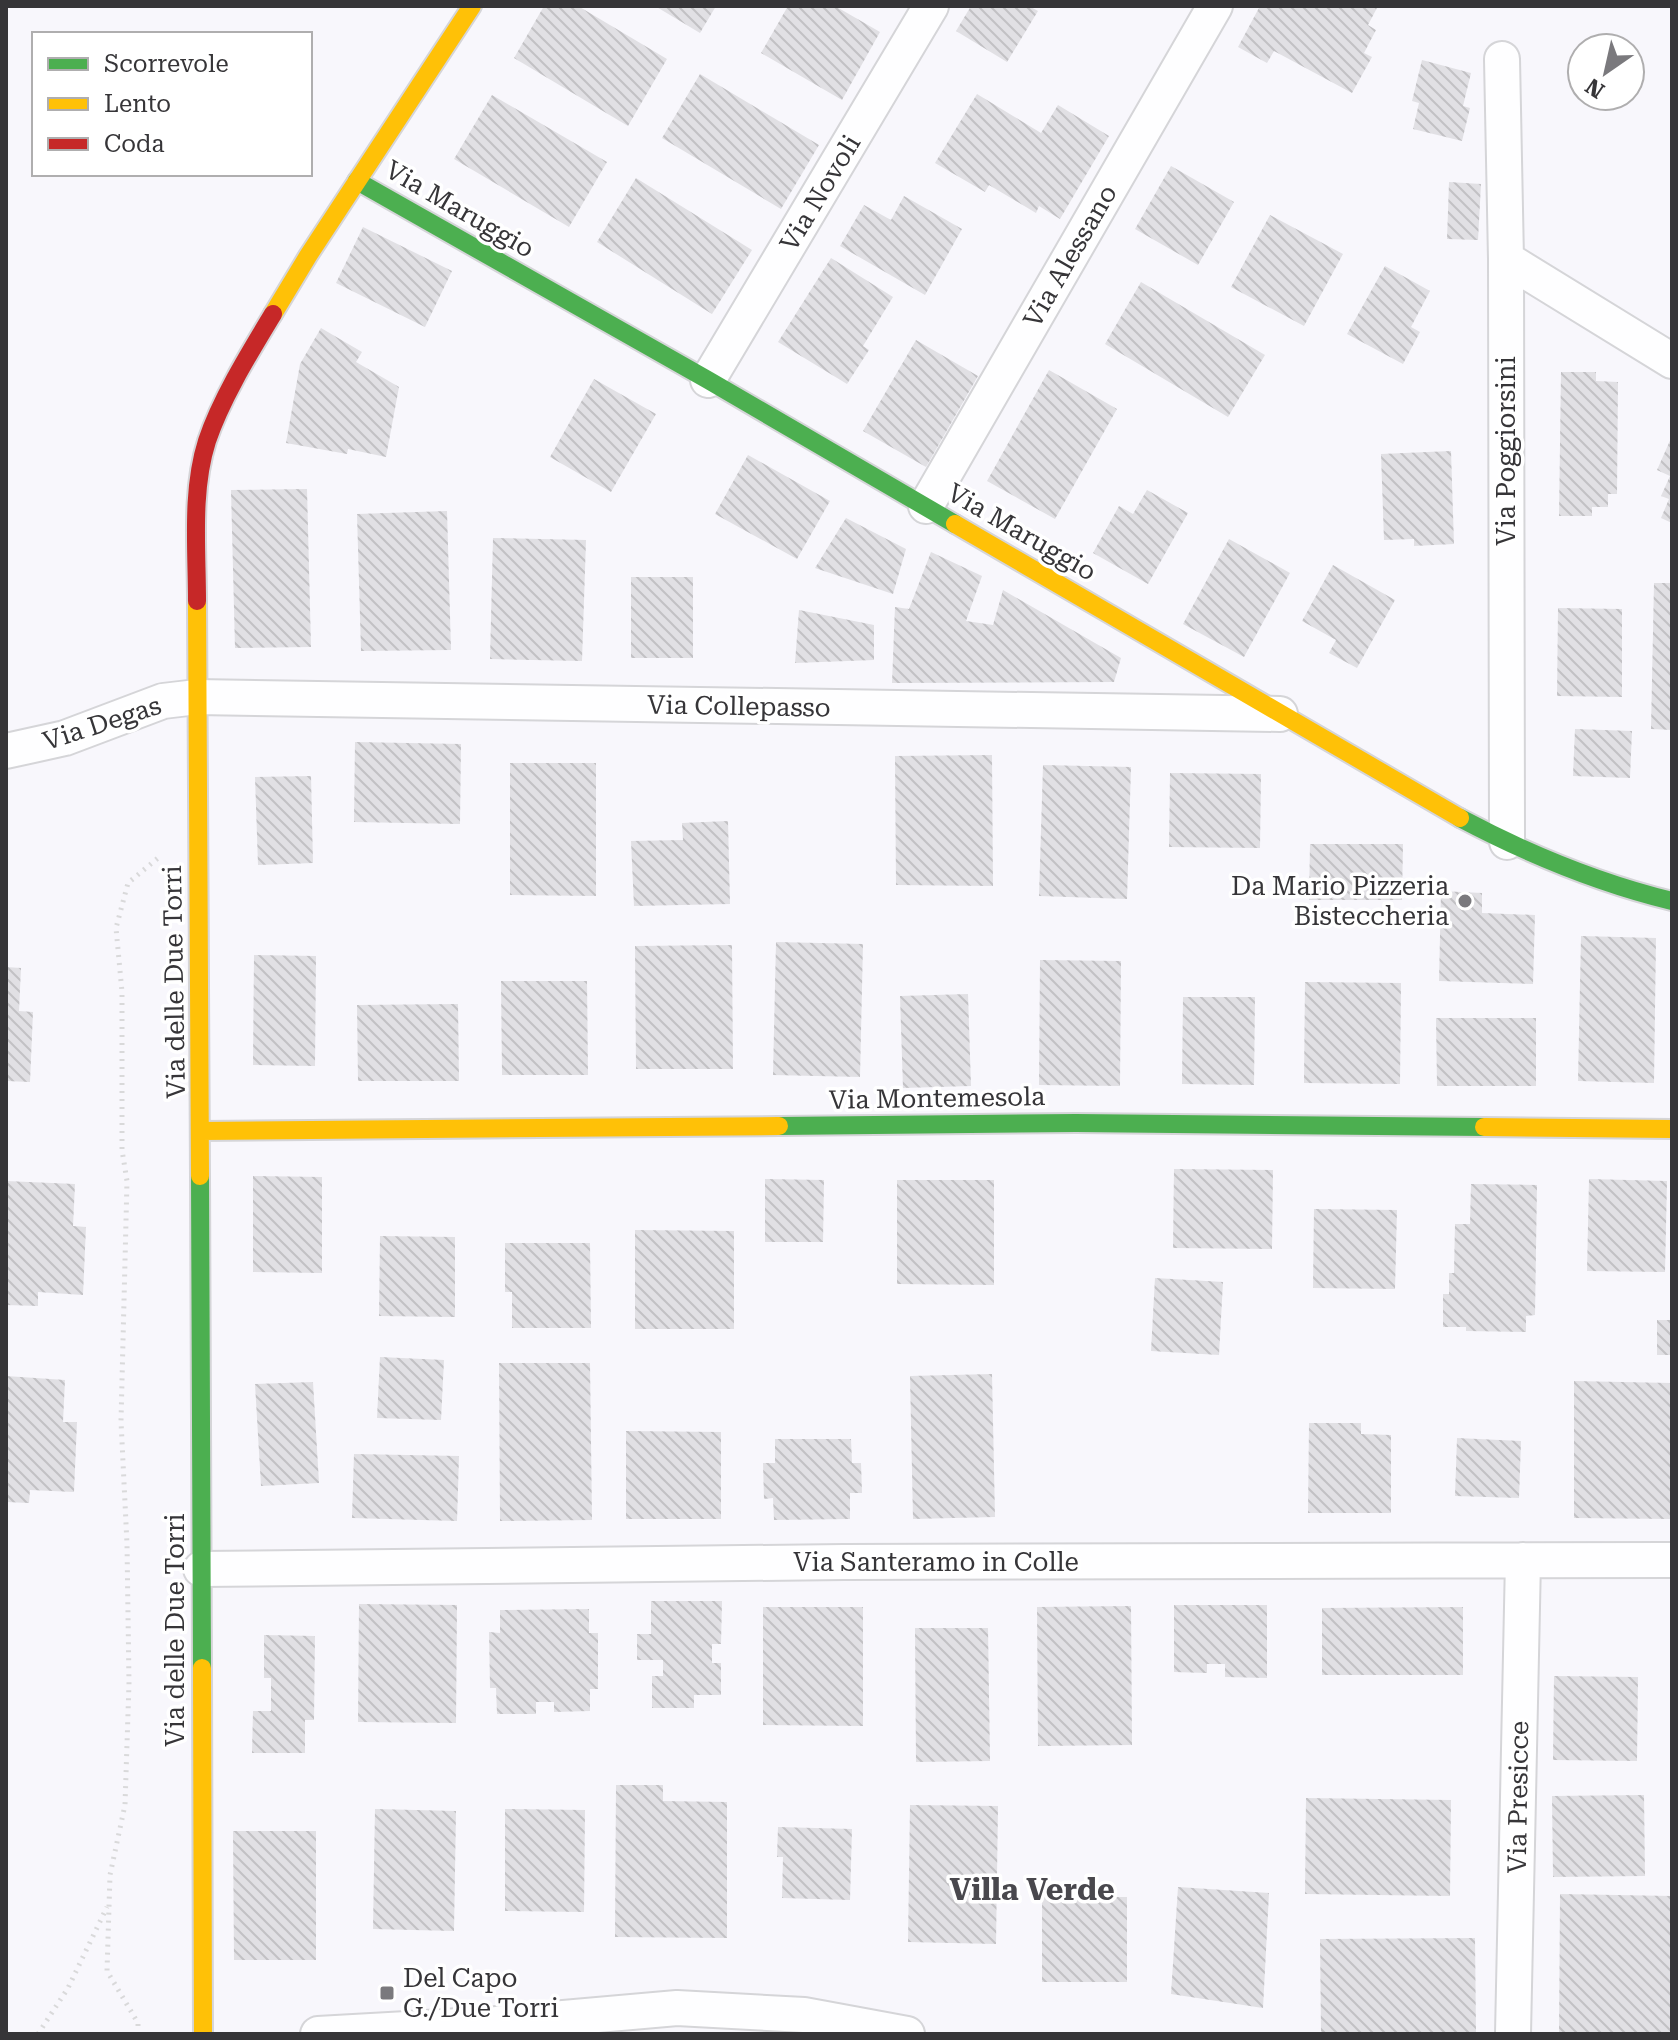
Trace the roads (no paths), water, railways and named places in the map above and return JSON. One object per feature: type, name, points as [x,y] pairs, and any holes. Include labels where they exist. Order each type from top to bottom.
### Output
[{"type":"street","name":"Via delle Due Torri","points":[[203,2034],[197,496],[207,441],[243,364],[308,256],[472,6]]},
{"type":"street","name":"Via Novoli","points":[[708,380],[931,6]]},
{"type":"street","name":"Via Alessano","points":[[926,506],[1215,6]]},
{"type":"street","name":"Via Poggiorsini","points":[[1502,59],[1506,259],[1507,842]]},
{"type":"street","name":"Via Maruggio","points":[[357,181],[926,506],[1445,810],[1507,842],[1585,875],[1672,901]]},
{"type":"street","points":[[1506,259],[1672,361]]},
{"type":"street","name":"Via Collepasso","points":[[197,697],[1281,714]]},
{"type":"street","name":"Via Degas","points":[[6,751],[65,738],[163,701],[197,697]]},
{"type":"street","name":"Via Montemesola","points":[[201,1131],[1076,1123],[1672,1129]]},
{"type":"street","name":"Via Presicce","points":[[1513,2034],[1523,1560]]},
{"type":"street","name":"Via Santeramo in Colle","points":[[201,1569],[844,1562],[1672,1560]]},
{"type":"street","points":[[318,2034],[496,2024],[677,2008],[804,2015],[907,2034]]},
{"type":"place","name":"Da Mario Pizzeria Bisteccheria","points":[[1465,901]]},
{"type":"place","name":"Del Capo G./Due Torri","points":[[387,1993]]},
{"type":"district","name":"Villa Verde","points":[[1032,1890]]}]
